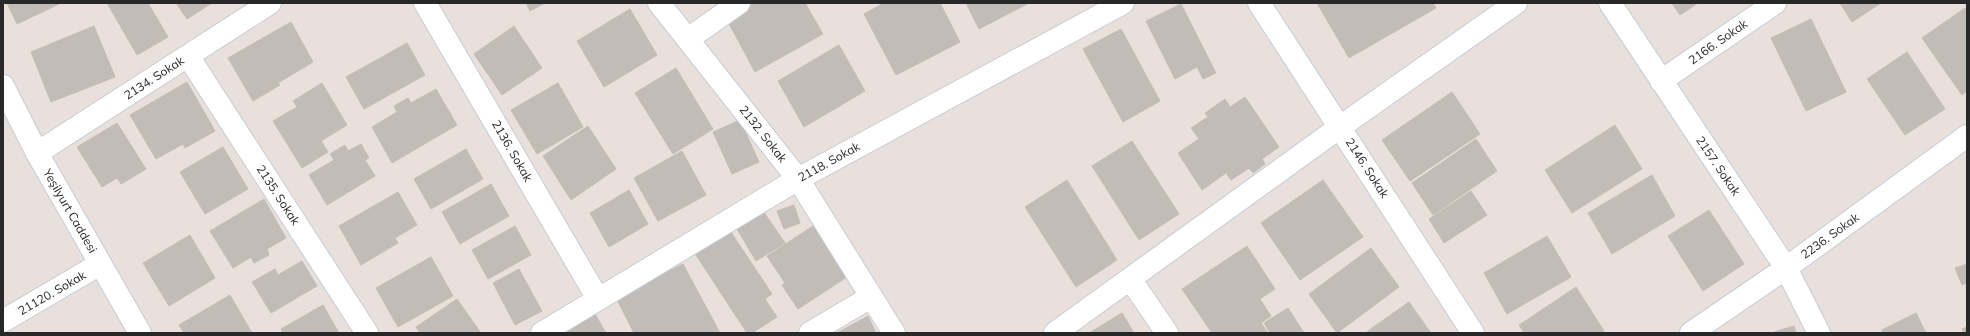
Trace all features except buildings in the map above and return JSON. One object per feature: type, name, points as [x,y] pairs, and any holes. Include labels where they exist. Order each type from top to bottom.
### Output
[{"type":"street","name":"2134. Sokak","points":[[37,153],[270,3]]},
{"type":"street","name":"2136. Sokak","points":[[425,3],[598,299]]},
{"type":"street","name":"2132. Sokak","points":[[659,3],[798,179],[894,333]]},
{"type":"street","points":[[688,39],[739,3]]},
{"type":"street","name":"2118. Sokak","points":[[542,333],[798,179],[1123,3]]},
{"type":"street","name":"2146. Sokak","points":[[1259,3],[1473,333]]},
{"type":"street","points":[[1056,333],[1340,127],[1516,3]]},
{"type":"street","name":"2157. Sokak","points":[[1610,3],[1786,268],[1819,333]]},
{"type":"street","name":"2166. Sokak","points":[[1661,81],[1775,3]]},
{"type":"street","name":"2135. Sokak","points":[[188,56],[367,333]]},
{"type":"street","name":"Yeşilyurt Caddesi","points":[[3,86],[37,153],[140,333]]},
{"type":"street","name":"2236. Sokak","points":[[1691,333],[1786,268],[1967,136]]},
{"type":"street","name":"21120. Sokak","points":[[3,321],[100,264]]},
{"type":"street","points":[[1131,280],[1167,333]]},
{"type":"street","points":[[810,333],[872,297]]}]
